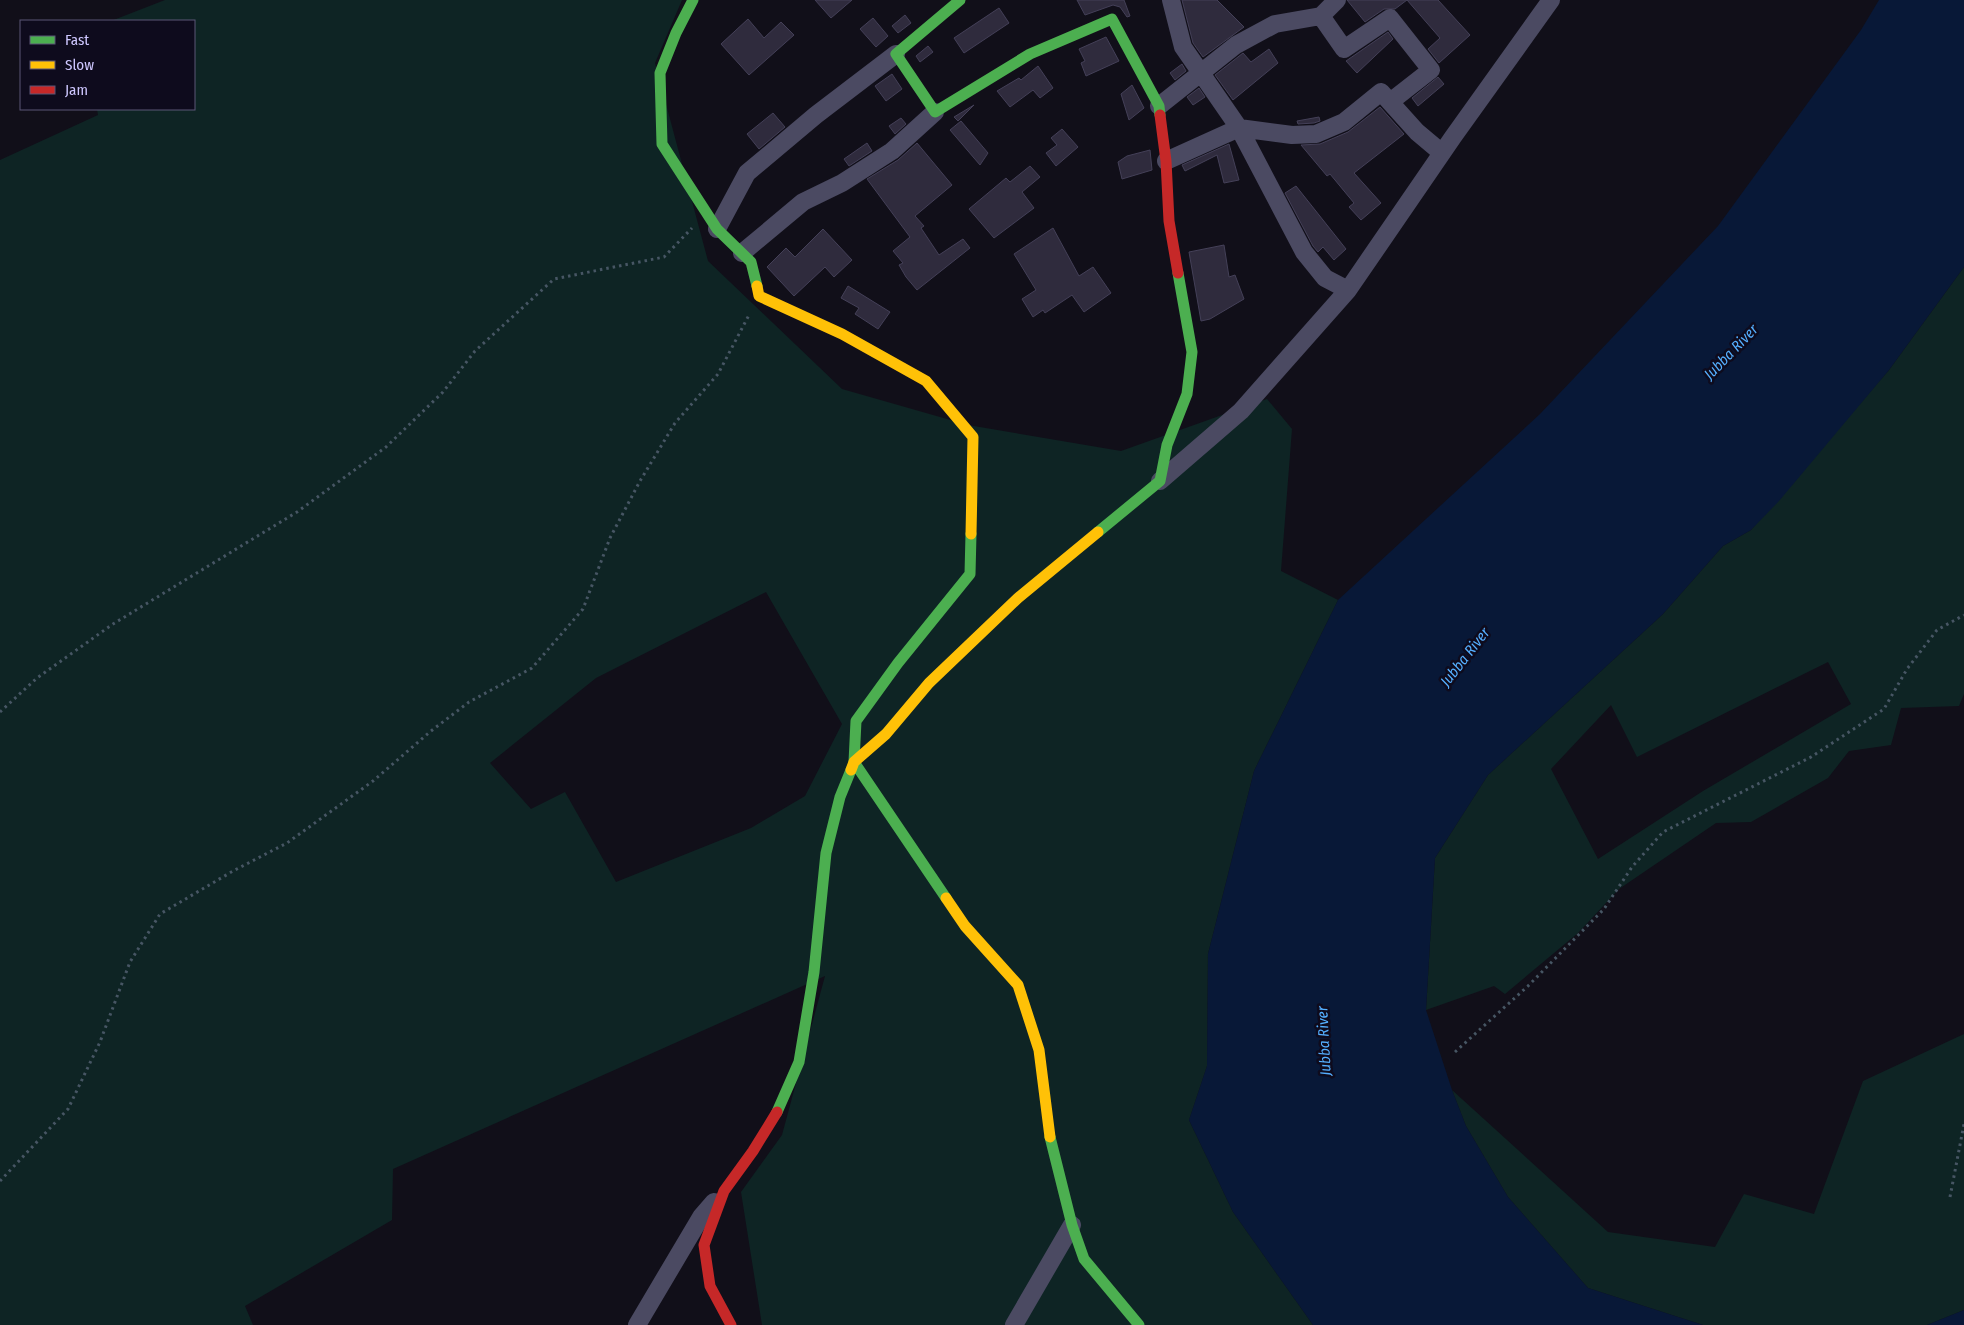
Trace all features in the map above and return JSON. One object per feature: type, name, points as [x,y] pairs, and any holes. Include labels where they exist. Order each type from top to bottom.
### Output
[{"type":"street","points":[[637,1325],[701,1217],[724,1191],[752,1151],[782,1102],[799,1062],[814,972],[826,853],[840,797],[854,762],[856,721],[970,574],[973,437],[926,381],[842,334],[759,296],[751,262],[717,229],[662,144],[660,73],[676,32],[693,0]]},
{"type":"street","points":[[717,229],[747,173],[816,114],[896,54],[960,0]]},
{"type":"street","points":[[1172,0],[1183,47],[1238,128],[1304,252],[1325,278],[1348,290]]},
{"type":"street","points":[[1159,106],[1236,45],[1276,24],[1321,16],[1337,0]]},
{"type":"street","points":[[854,762],[886,734],[929,683],[1018,598],[1160,482],[1241,410],[1348,290],[1442,153],[1551,0]]},
{"type":"street","points":[[1321,16],[1344,49],[1390,18],[1431,70],[1390,102]]},
{"type":"street","points":[[742,254],[803,202],[842,184],[892,151],[935,112],[1030,54],[1112,19],[1159,106],[1166,161],[1169,221],[1192,352],[1187,394],[1167,445],[1160,482]]},
{"type":"street","points":[[896,54],[935,112]]},
{"type":"street","points":[[1166,161],[1238,128],[1304,136],[1316,134],[1344,122],[1381,92],[1417,132],[1442,153]]},
{"type":"street","points":[[854,762],[965,926],[1018,985],[1039,1050],[1050,1132],[1072,1225],[1084,1259],[1139,1325]]},
{"type":"street","points":[[724,1191],[704,1245],[710,1286],[731,1325]]},
{"type":"street","points":[[1014,1325],[1072,1225]]},
{"type":"path","points":[[0,712],[37,678],[113,624],[296,512],[386,447],[443,392],[475,352],[554,279],[664,257],[692,228],[717,229]]},
{"type":"path","points":[[0,1181],[68,1109],[100,1042],[130,962],[160,914],[233,871],[287,843],[373,781],[431,730],[470,702],[532,668],[583,609],[610,538],[640,481],[675,423],[718,374],[759,296]]},
{"type":"path","points":[[1455,1052],[1528,986],[1604,909],[1632,867],[1664,832],[1811,757],[1884,709],[1906,669],[1937,630],[1964,616]]},
{"type":"path","points":[[1950,1197],[1964,1124]]},
{"type":"green space","points":[[165,0],[682,0],[655,63],[708,261],[842,389],[968,425],[1121,451],[1267,399],[1292,429],[1281,571],[1338,600],[1254,771],[1208,954],[1207,1066],[1189,1120],[1233,1212],[1313,1325],[762,1325],[741,1192],[782,1135],[825,976],[393,1169],[392,1220],[245,1306],[253,1325],[0,1325],[0,160],[98,115],[97,110],[195,110],[195,20],[114,20]],"holes":[[[766,592],[842,724],[805,796],[751,828],[616,882],[565,792],[531,809],[490,763],[596,678]]]},
{"type":"green space","points":[[1964,267],[1964,694],[1959,706],[1901,708],[1891,745],[1849,751],[1828,778],[1751,822],[1716,823],[1619,889],[1578,933],[1505,994],[1494,986],[1426,1010],[1435,858],[1488,775],[1663,614],[1723,546],[1751,530],[1889,370]],"holes":[[[1828,662],[1851,704],[1703,791],[1598,859],[1551,769],[1611,705],[1637,757]]]},
{"type":"green space","points":[[1964,1034],[1964,1310],[1927,1325],[1703,1325],[1588,1288],[1508,1197],[1466,1126],[1452,1090],[1608,1232],[1715,1247],[1744,1194],[1814,1214],[1863,1081]]},
{"type":"water","name":"Jubba River","points":[[1879,0],[1964,0],[1964,267],[1889,370],[1779,501],[1751,530],[1723,546],[1663,614],[1488,775],[1435,858],[1426,1010],[1466,1126],[1508,1197],[1588,1288],[1703,1325],[1313,1325],[1233,1212],[1189,1120],[1207,1066],[1208,954],[1254,771],[1338,600],[1540,414],[1718,226],[1861,30]]},
{"type":"water","points":[[1964,1310],[1964,1325],[1927,1325]]},
{"type":"building","points":[[815,0],[852,0],[831,18]]},
{"type":"building","points":[[1077,0],[1124,0],[1130,16],[1127,17],[1120,7],[1113,5],[1085,15]]},
{"type":"building","points":[[1182,0],[1217,0],[1244,27],[1203,57],[1193,43]]},
{"type":"building","points":[[1347,0],[1407,0],[1395,9],[1384,9],[1365,22]]},
{"type":"building","points":[[1407,0],[1438,0],[1470,35],[1439,63],[1428,49],[1440,38]]},
{"type":"building","points":[[999,8],[1009,23],[964,53],[954,38]]},
{"type":"building","points":[[905,15],[911,23],[898,33],[892,26]]},
{"type":"building","points":[[873,18],[888,36],[876,47],[860,29]]},
{"type":"building","points":[[748,19],[764,38],[781,22],[794,35],[749,75],[721,44]]},
{"type":"building","points":[[1388,32],[1393,39],[1357,73],[1346,61]]},
{"type":"building","points":[[1106,37],[1119,61],[1086,76],[1081,63],[1085,61],[1079,49]]},
{"type":"building","points":[[928,46],[933,52],[920,62],[916,56]]},
{"type":"building","points":[[1269,49],[1278,63],[1233,100],[1215,75],[1243,53],[1251,62]]},
{"type":"building","points":[[1182,64],[1186,71],[1175,80],[1170,73]]},
{"type":"building","points":[[1038,66],[1053,88],[1040,98],[1033,90],[1010,107],[997,91],[1019,78],[1021,80]]},
{"type":"building","points":[[892,74],[902,89],[886,101],[875,86]]},
{"type":"building","points":[[1438,77],[1444,84],[1418,106],[1412,98]]},
{"type":"building","points":[[1132,85],[1144,108],[1129,120],[1121,94]]},
{"type":"building","points":[[1199,88],[1205,97],[1193,105],[1187,97]]},
{"type":"building","points":[[974,105],[958,121],[954,117]]},
{"type":"building","points":[[1380,107],[1404,134],[1354,173],[1381,203],[1361,220],[1349,207],[1354,203],[1330,174],[1327,176],[1301,145],[1320,144],[1348,132]]},
{"type":"building","points":[[773,113],[785,127],[759,149],[747,134]]},
{"type":"building","points":[[1319,117],[1320,121],[1314,123],[1298,124],[1297,121]]},
{"type":"building","points":[[901,118],[906,124],[895,134],[889,126]]},
{"type":"building","points":[[961,121],[988,153],[980,165],[950,130]]},
{"type":"building","points":[[1062,129],[1078,147],[1056,166],[1046,153],[1057,145],[1051,138]]},
{"type":"building","points":[[867,143],[872,151],[849,166],[844,159]]},
{"type":"building","points":[[917,143],[952,185],[915,216],[924,226],[921,228],[939,255],[963,239],[970,248],[917,290],[906,277],[899,265],[903,263],[893,251],[910,237],[867,179],[898,160]]},
{"type":"building","points":[[1229,144],[1239,180],[1224,183],[1217,155],[1185,171],[1182,165]]},
{"type":"building","points":[[1150,150],[1152,170],[1122,179],[1118,162],[1127,156]]},
{"type":"building","points":[[1030,166],[1040,177],[1022,192],[1034,208],[994,238],[969,209],[1006,178],[1010,182]]},
{"type":"building","points":[[1296,186],[1346,249],[1334,260],[1323,247],[1318,252],[1313,246],[1285,193]]},
{"type":"building","points":[[1053,228],[1079,276],[1093,267],[1111,293],[1084,312],[1072,295],[1045,313],[1043,310],[1033,317],[1022,299],[1036,290],[1014,254]]},
{"type":"building","points":[[823,229],[852,260],[834,277],[825,267],[794,296],[767,267],[786,248],[795,257]]},
{"type":"building","points":[[1224,245],[1229,277],[1235,275],[1244,299],[1210,319],[1201,321],[1189,252]]},
{"type":"building","points":[[848,286],[890,312],[878,329],[855,314],[859,308],[841,298]]},
{"type":"traffic: fast","points":[[693,0],[676,33],[660,73],[662,144],[717,229],[751,262],[757,286]]},
{"type":"traffic: fast","points":[[960,0],[896,54],[935,112],[1030,54],[1112,19],[1159,106],[1160,115]]},
{"type":"traffic: fast","points":[[1098,532],[1160,481],[1167,445],[1187,394],[1192,352],[1178,273]]},
{"type":"traffic: fast","points":[[946,898],[854,762],[856,721],[898,663],[970,574],[971,534]]},
{"type":"traffic: fast","points":[[777,1112],[799,1062],[814,972],[826,853],[840,797],[851,770]]},
{"type":"traffic: fast","points":[[1050,1137],[1072,1225],[1084,1259],[1139,1325]]},
{"type":"traffic: slow","points":[[757,286],[759,296],[842,334],[926,381],[973,437],[971,534]]},
{"type":"traffic: slow","points":[[851,770],[854,762],[886,734],[929,683],[1018,598],[1098,532]]},
{"type":"traffic: slow","points":[[946,898],[965,926],[1018,985],[1039,1050],[1050,1137]]},
{"type":"traffic: jam","points":[[1160,115],[1166,161],[1169,221],[1178,273]]},
{"type":"traffic: jam","points":[[731,1325],[710,1286],[704,1245],[724,1191],[753,1151],[777,1112]]}]
